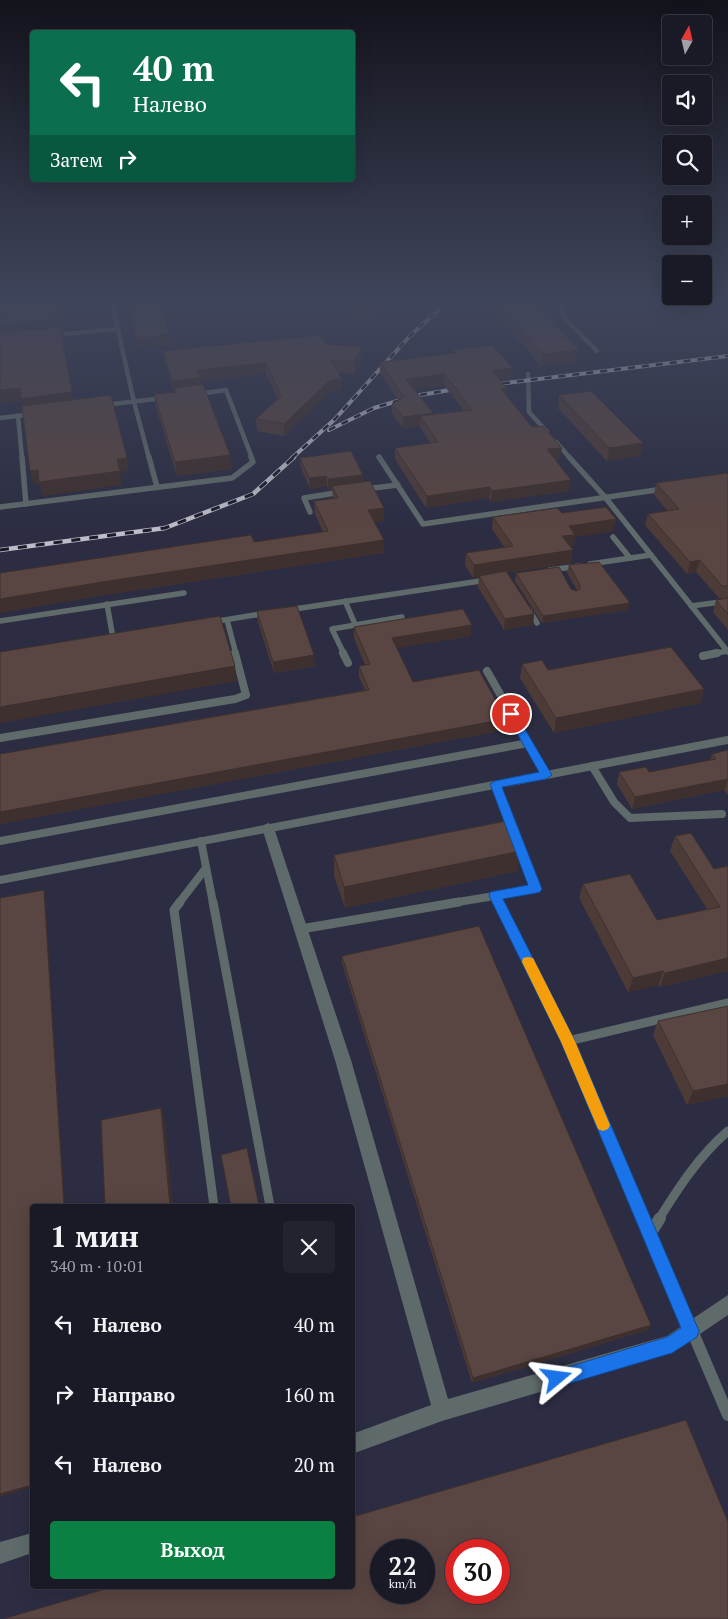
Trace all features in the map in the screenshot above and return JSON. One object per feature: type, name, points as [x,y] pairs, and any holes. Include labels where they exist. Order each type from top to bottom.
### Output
[{"type":"street","points":[[268,828],[343,1060],[442,1412]]},
{"type":"street","points":[[355,1443],[442,1412],[672,1344],[728,1304]]},
{"type":"street","points":[[0,1553],[30,1545]]},
{"type":"lane","points":[[129,379],[157,487]]},
{"type":"lane","points":[[528,379],[529,412],[605,497],[728,651],[703,656]]},
{"type":"lane","points":[[0,507],[232,478],[253,462],[226,390],[189,395]]},
{"type":"lane","points":[[95,406],[171,397]]},
{"type":"lane","points":[[0,418],[38,414]]},
{"type":"lane","points":[[18,416],[26,504]]},
{"type":"lane","points":[[379,457],[423,524],[671,488]]},
{"type":"lane","points":[[363,490],[398,485]]},
{"type":"lane","points":[[310,512],[304,498],[353,491]]},
{"type":"lane","points":[[613,537],[630,558]]},
{"type":"lane","points":[[542,571],[651,555]]},
{"type":"lane","points":[[560,569],[564,577]]},
{"type":"lane","points":[[208,623],[498,578]]},
{"type":"lane","points":[[0,620],[184,592]]},
{"type":"lane","points":[[522,600],[537,624]]},
{"type":"lane","points":[[691,606],[728,600]]},
{"type":"lane","points":[[345,601],[355,624]]},
{"type":"lane","points":[[107,604],[112,638]]},
{"type":"lane","points":[[348,664],[332,629],[402,617]]},
{"type":"lane","points":[[0,738],[235,699],[246,695],[227,620]]},
{"type":"lane","points":[[103,639],[122,636]]},
{"type":"lane","points":[[486,671],[546,775]]},
{"type":"lane","points":[[0,880],[728,740]]},
{"type":"lane","points":[[0,842],[528,743]]},
{"type":"lane","points":[[592,766],[614,802],[630,818],[722,814]]},
{"type":"lane","points":[[301,929],[536,889],[495,784]]},
{"type":"lane","points":[[200,841],[270,1204]]},
{"type":"lane","points":[[206,868],[174,910],[214,1204]]},
{"type":"lane","points":[[495,896],[568,1041],[728,1415]]},
{"type":"lane","points":[[568,1041],[728,1003]]},
{"type":"lane","points":[[650,1234],[698,1160],[728,1131]]},
{"type":"shaded area","points":[[0,379],[728,379],[728,1619],[0,1619]]},
{"type":"building","points":[[0,379],[69,379],[72,392],[21,399],[20,388],[0,390]]},
{"type":"building","points":[[171,379],[195,379],[172,381]]},
{"type":"building","points":[[273,379],[342,379],[330,380],[284,424],[256,419],[281,396]]},
{"type":"building","points":[[391,379],[409,379],[406,379],[433,413],[403,417],[392,404],[404,397]]},
{"type":"building","points":[[448,379],[499,379],[507,388],[501,389],[532,427],[543,426],[562,448],[547,449],[571,480],[492,491],[490,487],[427,496],[395,448],[438,442],[420,416],[472,410]]},
{"type":"building","points":[[203,384],[230,455],[175,462],[154,394],[176,392],[174,388]]},
{"type":"building","points":[[591,391],[643,443],[609,448],[559,395]]},
{"type":"building","points":[[111,395],[127,458],[117,459],[120,471],[39,482],[38,470],[30,471],[22,406]]},
{"type":"building","points":[[351,451],[363,475],[328,479],[326,476],[309,478],[300,458]]},
{"type":"building","points":[[728,473],[728,586],[722,586],[700,560],[690,562],[648,514],[679,509],[656,483]]},
{"type":"building","points":[[370,481],[384,508],[368,510],[384,540],[0,599],[0,573],[251,535],[254,542],[328,531],[314,501],[338,498],[332,486]]},
{"type":"building","points":[[606,507],[616,519],[569,526],[575,535],[562,536],[573,550],[474,565],[466,553],[513,546],[493,517],[557,508],[562,513]]},
{"type":"building","points":[[599,562],[630,603],[543,616],[516,573],[559,567],[571,589],[576,591],[580,589],[580,585],[569,565]]},
{"type":"building","points":[[506,571],[534,614],[505,619],[479,576]]},
{"type":"building","points":[[728,598],[728,614],[716,600]]},
{"type":"building","points":[[297,606],[314,655],[273,662],[257,611]]},
{"type":"building","points":[[463,609],[472,625],[392,638],[413,682],[479,670],[506,719],[0,812],[0,754],[369,690],[359,666],[370,664],[354,627]]},
{"type":"building","points":[[220,616],[235,666],[0,707],[0,652]]},
{"type":"building","points":[[671,647],[704,689],[556,718],[522,664],[542,660],[548,670]]},
{"type":"building","points":[[728,750],[728,779],[635,797],[619,772],[646,767],[649,772],[716,759],[712,754]]},
{"type":"building","points":[[506,821],[521,851],[344,887],[334,855]]},
{"type":"building","points":[[691,833],[714,869],[728,866],[728,958],[665,973],[663,971],[633,978],[583,884],[630,874],[657,920],[720,907],[675,836]]},
{"type":"building","points":[[44,890],[64,1204],[30,1204],[30,1486],[0,1494],[0,898]]},
{"type":"building","points":[[479,926],[651,1325],[473,1378],[342,956]]},
{"type":"building","points":[[728,1006],[728,1084],[693,1091],[658,1021]]},
{"type":"building","points":[[161,1108],[170,1204],[105,1204],[101,1120]]},
{"type":"building","points":[[247,1148],[259,1204],[231,1204],[221,1155]]},
{"type":"building","points":[[686,1420],[728,1522],[728,1619],[3,1619],[105,1589],[355,1589],[355,1516]]},
{"type":"railway","points":[[292,458],[335,419],[371,379]]},
{"type":"railway","points":[[489,385],[542,379]]},
{"type":"railway","points":[[329,430],[374,408],[414,396],[462,388]]},
{"type":"railway","points":[[0,550],[165,528],[253,494],[294,457]]},
{"type":"slow traffic","points":[[528,962],[568,1041],[603,1125]]},
{"type":"route","points":[[511,714],[546,775],[495,784],[536,889],[495,896],[568,1041],[691,1331],[672,1344],[557,1378]]}]
